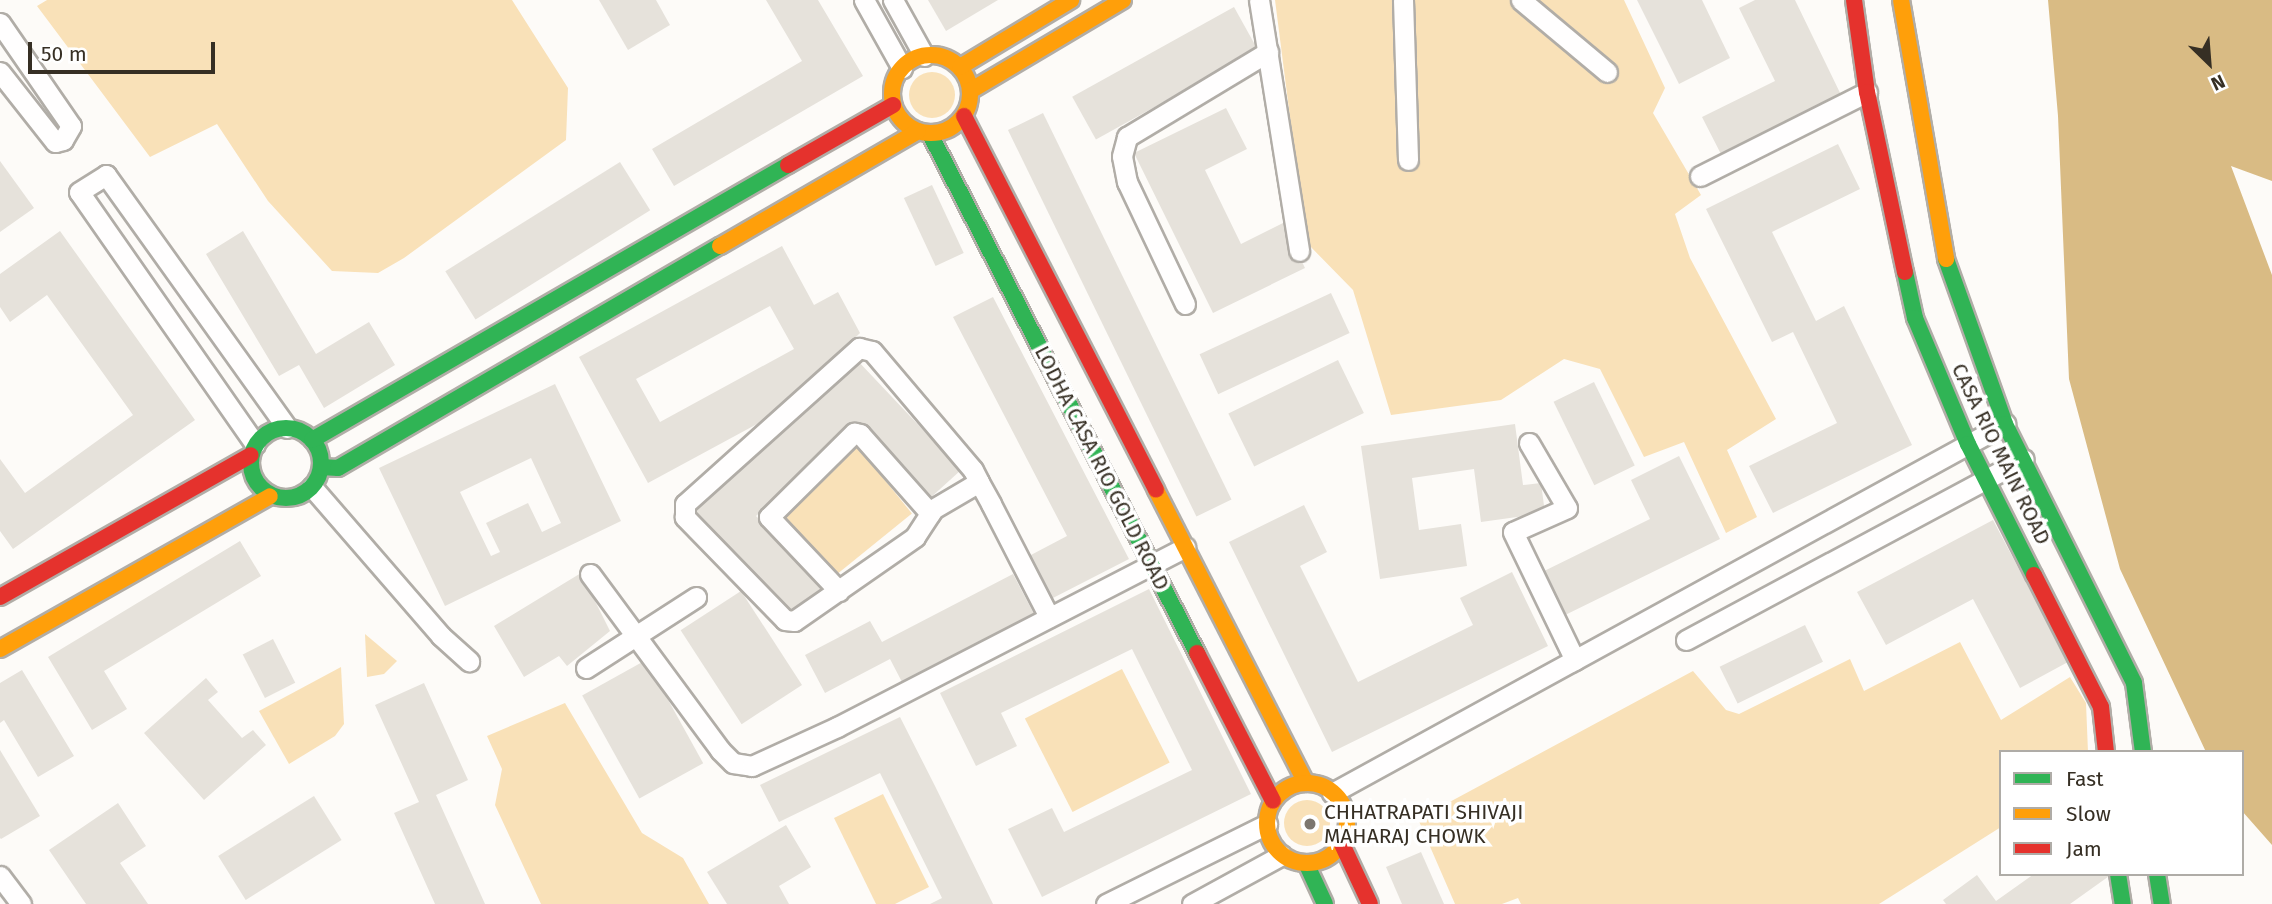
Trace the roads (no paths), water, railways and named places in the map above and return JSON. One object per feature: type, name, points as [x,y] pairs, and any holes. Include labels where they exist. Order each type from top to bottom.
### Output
[{"type":"street","points":[[864,0],[902,68]]},
{"type":"street","points":[[893,0],[923,56]]},
{"type":"street","points":[[960,67],[1071,0]]},
{"type":"street","points":[[970,91],[1123,0]]},
{"type":"street","points":[[1259,0],[1299,251]]},
{"type":"street","points":[[1403,0],[1408,160]]},
{"type":"street","points":[[1521,0],[1607,72]]},
{"type":"street","name":"CASA RIO MAIN ROAD","points":[[1854,0],[1867,92],[1915,318],[1968,444],[2101,707],[2106,750]]},
{"type":"street","name":"CASA RIO MAIN ROAD","points":[[1901,0],[1939,236],[1965,321],[2006,424],[2134,683],[2143,750]]},
{"type":"street","points":[[0,23],[71,126],[63,140],[55,142],[0,72]]},
{"type":"street","points":[[1185,304],[1127,182],[1122,156],[1127,137],[1268,52]]},
{"type":"street","points":[[312,440],[893,104],[892,92],[902,68],[923,56],[937,55],[960,67],[970,91],[964,116],[955,125],[924,132],[338,468],[321,467]]},
{"type":"street","points":[[1700,176],[1867,92]]},
{"type":"street","name":"LODHA CASA RIO GOLD ROAD","points":[[893,104],[898,116],[924,132],[1152,564],[1273,801]]},
{"type":"street","name":"LODHA CASA RIO GOLD ROAD","points":[[964,116],[1306,783]]},
{"type":"street","points":[[106,175],[287,428],[312,440],[321,467],[312,487],[292,499],[270,496],[253,479],[253,450],[79,192],[106,175]]},
{"type":"street","points":[[979,482],[930,513],[915,537],[794,621],[785,620],[685,517],[685,504],[859,348],[872,351],[979,482],[1049,617]]},
{"type":"street","points":[[1332,793],[2006,424]]},
{"type":"street","points":[[0,597],[253,450],[274,429],[287,428]]},
{"type":"street","points":[[839,591],[769,517],[771,510],[854,433],[860,434],[930,513]]},
{"type":"street","points":[[1529,443],[1567,508],[1513,532],[1575,660]]},
{"type":"street","points":[[1686,640],[2024,459]]},
{"type":"street","points":[[312,487],[441,636],[469,661]]},
{"type":"street","points":[[0,649],[270,496]]},
{"type":"street","points":[[590,574],[720,750],[733,763],[752,766],[1185,547]]},
{"type":"street","points":[[586,668],[696,597]]},
{"type":"street","points":[[1306,783],[1332,793],[1344,807],[1347,820],[1341,842],[1329,856],[1306,863],[1282,855],[1273,844],[1267,824],[1273,801],[1286,789],[1306,783]]},
{"type":"street","points":[[1107,904],[1267,824]]},
{"type":"street","points":[[1341,842],[1370,904]]},
{"type":"street","points":[[1192,904],[1282,855]]},
{"type":"street","points":[[1306,863],[1325,904]]},
{"type":"street","points":[[0,876],[21,904]]},
{"type":"street","points":[[2118,876],[2118,902]]},
{"type":"street","points":[[2157,876],[2162,904]]},
{"type":"place","name":"CHHATRAPATI SHIVAJI MAHARAJ CHOWK","points":[[1310,824]]}]
